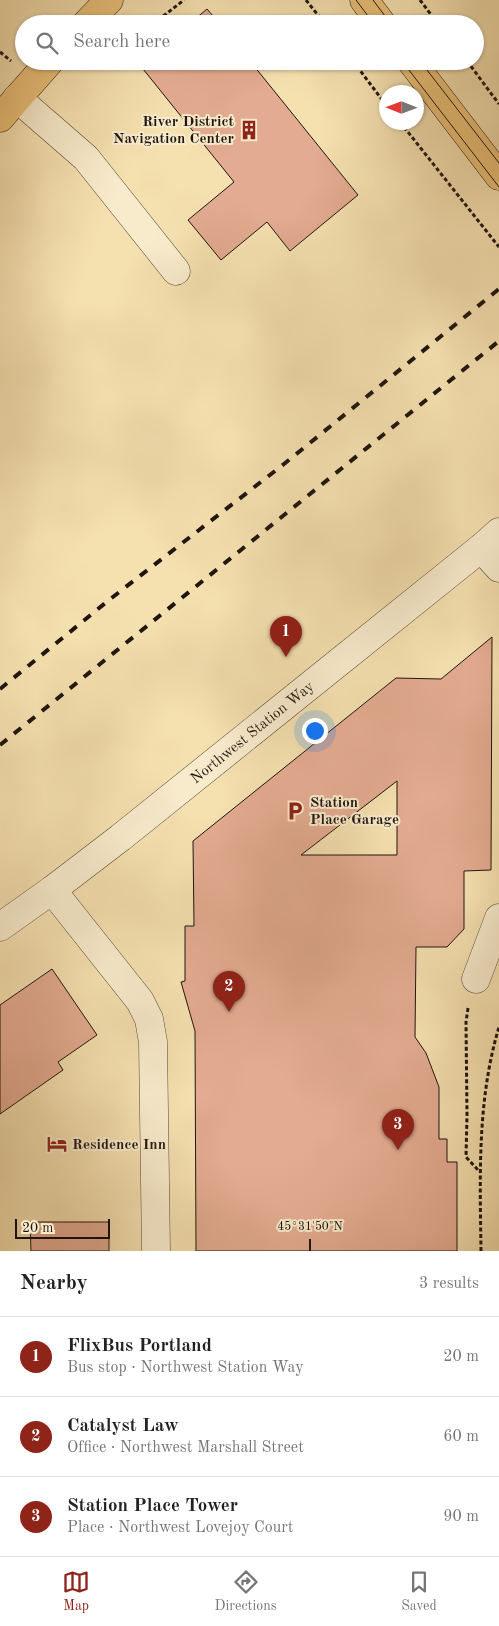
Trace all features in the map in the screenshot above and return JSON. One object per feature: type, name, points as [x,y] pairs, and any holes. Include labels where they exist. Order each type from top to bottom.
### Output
[{"type":"main road","points":[[95,15],[109,0]]},
{"type":"main road","points":[[364,0],[375,15]]},
{"type":"main road","points":[[7,103],[41,70]]},
{"type":"main road","points":[[417,70],[499,176]]},
{"type":"street","points":[[7,103],[86,158],[176,271]]},
{"type":"street","points":[[490,540],[499,568]]},
{"type":"street","name":"Northwest Station Way","points":[[0,927],[120,838],[490,540]]},
{"type":"street","points":[[52,890],[140,1001],[150,1019],[153,1042],[156,1251]]},
{"type":"street","points":[[476,979],[499,918]]},
{"type":"path","points":[[165,15],[184,0]]},
{"type":"path","points":[[306,0],[317,15]]},
{"type":"path","points":[[420,0],[431,15]]},
{"type":"path","points":[[360,70],[379,96]]},
{"type":"path","points":[[474,70],[499,104]]},
{"type":"path","points":[[406,130],[499,247]]},
{"type":"path","points":[[476,979],[466,1022],[468,1114],[466,1157],[480,1171]]},
{"type":"path","points":[[481,1251],[481,1142],[488,1074],[499,1028]]},
{"type":"building","points":[[207,9],[212,15],[200,15]]},
{"type":"building","name":"River District Navigation Center","points":[[144,70],[257,70],[358,195],[290,251],[267,222],[221,260],[188,220],[234,182]]},
{"type":"building","points":[[492,637],[491,870],[464,871],[464,929],[447,947],[416,947],[415,1037],[426,1053],[439,1087],[439,1139],[447,1139],[447,1162],[457,1162],[457,1251],[196,1251],[195,1031],[181,982],[185,981],[185,926],[194,926],[193,841],[396,678],[441,679]],"holes":[[[397,781],[397,855],[301,855]]]},
{"type":"building","points":[[52,969],[97,1035],[58,1062],[63,1070],[0,1114],[0,1005]]},
{"type":"building","points":[[30,1222],[109,1222],[109,1251],[31,1251]]},
{"type":"tram line","points":[[356,0],[367,15]]},
{"type":"tram line","points":[[373,0],[384,15]]},
{"type":"tram line","points":[[409,70],[499,187]]},
{"type":"tram line","points":[[427,70],[499,163]]},
{"type":"railway","points":[[0,689],[109,600],[284,464],[499,289]]},
{"type":"railway","points":[[0,745],[499,341]]},
{"type":"place","name":"River District Navigation Center","points":[[249,130]]},
{"type":"place","name":"FlixBus Portland","points":[[286,657]]},
{"type":"place","name":"Station Place Garage","points":[[295,811]]},
{"type":"place","name":"Catalyst Law","points":[[229,1012]]},
{"type":"place","name":"Residence Inn","points":[[57,1144]]},
{"type":"place","name":"Station Place Tower","points":[[398,1150]]}]
